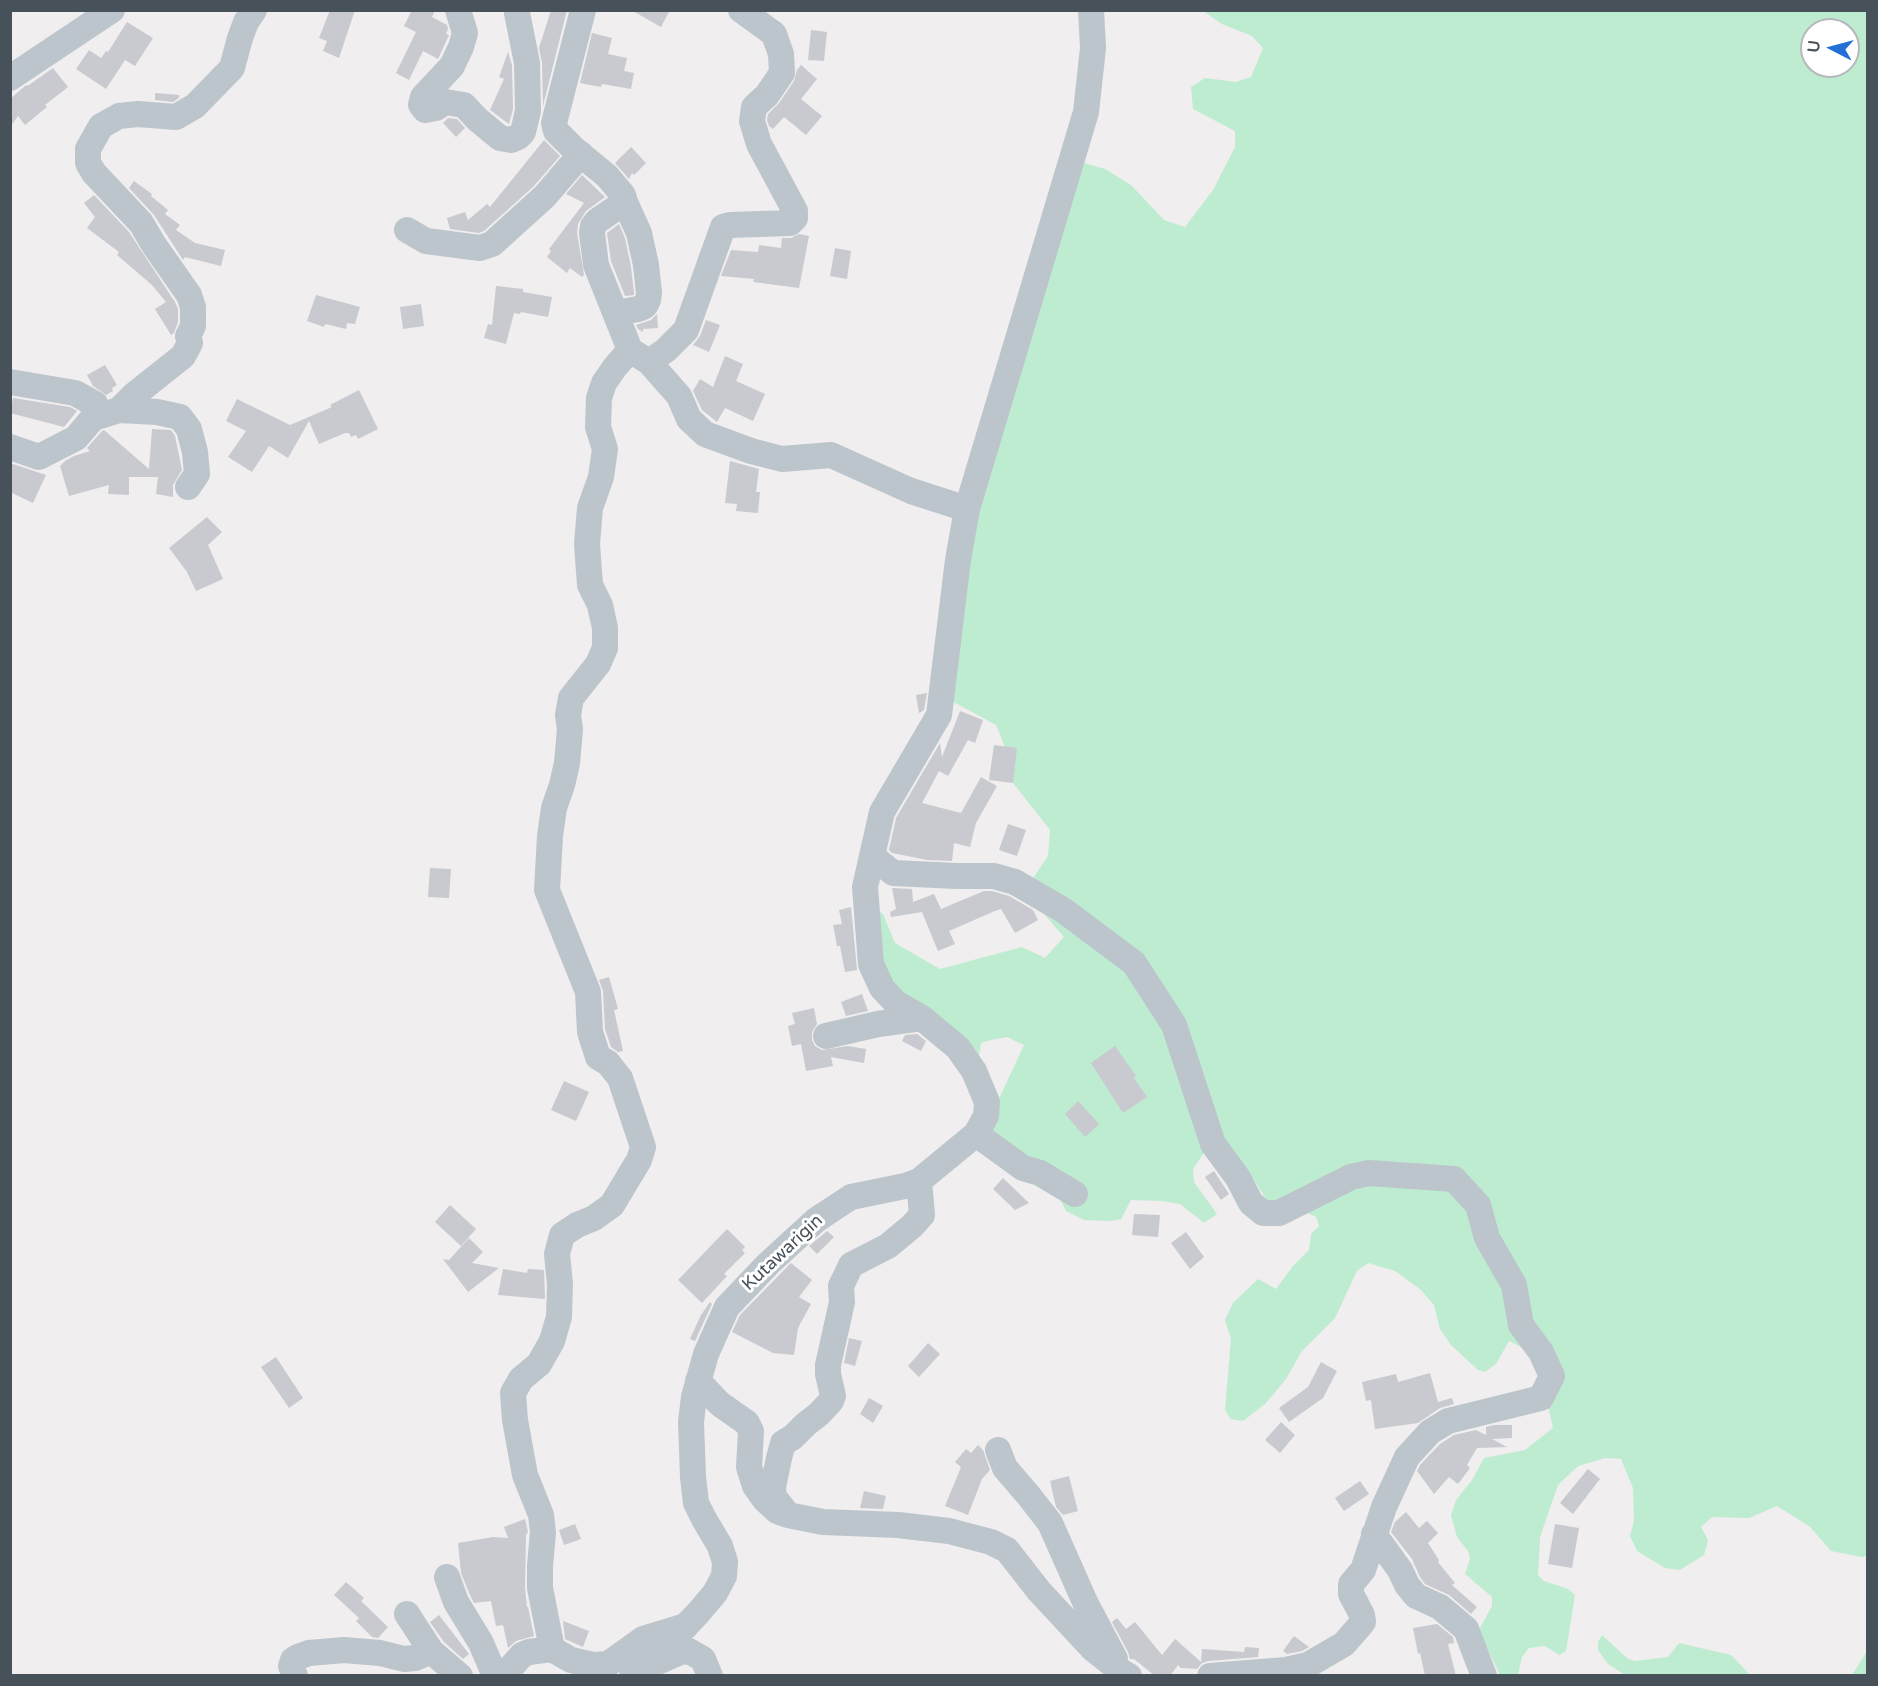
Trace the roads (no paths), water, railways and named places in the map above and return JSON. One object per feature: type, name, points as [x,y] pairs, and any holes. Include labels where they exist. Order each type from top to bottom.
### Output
[{"type":"street","points":[[10,78],[112,10]]},
{"type":"street","points":[[119,410],[183,356],[190,343],[188,336],[194,326],[193,307],[189,295],[141,223],[94,173],[88,163],[88,149],[101,126],[119,116],[138,114],[176,117],[195,106],[232,68],[246,22],[254,10]]},
{"type":"street","points":[[458,10],[465,33],[461,47],[452,66],[423,97],[421,105],[426,110],[436,108],[445,102],[464,105],[500,138],[511,140],[523,132],[528,111],[527,63],[516,12]]},
{"type":"street","points":[[583,10],[555,123],[556,131],[608,176],[623,195],[639,233],[646,265],[648,300],[645,306],[638,309],[616,313]]},
{"type":"street","points":[[552,1649],[540,1588],[543,1532],[541,1515],[525,1475],[517,1439],[513,1393],[521,1379],[539,1364],[552,1341],[559,1317],[560,1284],[557,1254],[562,1235],[594,1218],[612,1205],[639,1160],[643,1147],[620,1078],[608,1063],[598,1057],[590,1032],[588,992],[546,890],[554,808],[567,763],[570,729],[568,715],[571,698],[579,685],[598,664],[604,648],[605,628],[600,605],[590,585],[587,544],[590,508],[601,477],[605,449],[598,427],[599,398],[609,375],[640,356],[666,351],[686,330],[723,227],[790,223],[795,218],[795,211],[759,144],[752,121],[754,106],[767,95],[782,74],[781,54],[774,34],[741,10]]},
{"type":"street","name":"Kutawarigin","points":[[634,1676],[641,1663],[686,1626],[715,1593],[724,1576],[725,1562],[720,1546],[696,1503],[691,1422],[694,1397],[706,1354],[727,1306],[816,1220],[851,1197],[919,1181],[976,1134],[986,1116],[987,1102],[974,1071],[958,1048],[922,1018],[896,1003],[882,988],[871,964],[865,887],[882,812],[939,715],[958,560],[967,509],[1086,112],[1093,48],[1091,10]]},
{"type":"street","points":[[407,230],[426,241],[480,248],[492,244],[545,196],[581,154]]},
{"type":"street","points":[[626,202],[593,226],[596,264],[616,313],[640,356],[679,396],[689,419],[705,434],[751,451],[782,459],[831,455],[911,491],[967,509]]},
{"type":"street","points":[[10,382],[75,393],[95,404],[93,418],[76,438],[39,457],[10,447]]},
{"type":"street","points":[[93,418],[119,410],[143,410],[180,417],[189,429],[195,452],[197,474],[188,487]]},
{"type":"street","points":[[872,856],[893,873],[994,876],[1015,882],[1063,910],[1134,963],[1174,1025],[1213,1144],[1238,1178],[1251,1203],[1263,1213],[1279,1214],[1351,1177],[1369,1173],[1454,1179],[1478,1205],[1487,1238],[1514,1285],[1521,1325],[1541,1352],[1552,1376],[1541,1398],[1448,1421],[1430,1432],[1407,1457],[1384,1507],[1363,1570],[1351,1584],[1351,1594],[1362,1615],[1363,1622],[1344,1644],[1308,1665],[1286,1670],[1210,1676]]},
{"type":"street","points":[[826,1036],[878,1024],[922,1018]]},
{"type":"street","points":[[976,1134],[1023,1168],[1040,1173],[1075,1194]]},
{"type":"street","points":[[788,1515],[774,1497],[773,1487],[779,1458],[783,1443],[819,1414],[833,1396],[828,1365],[842,1302],[840,1286],[851,1266],[888,1246],[922,1215],[919,1181]]},
{"type":"street","points":[[698,1381],[720,1404],[747,1423],[751,1431],[749,1467],[755,1486],[765,1500],[777,1510],[788,1515],[823,1522],[898,1525],[949,1531],[991,1542],[1007,1550],[1039,1591],[1092,1648],[1125,1674]]},
{"type":"street","points":[[998,1450],[1005,1468],[1050,1523],[1084,1602],[1125,1674]]},
{"type":"street","points":[[1374,1534],[1416,1596],[1451,1614],[1466,1629],[1484,1676]]},
{"type":"street","points":[[447,1577],[456,1602],[481,1643],[495,1676]]},
{"type":"street","points":[[407,1614],[431,1651],[460,1676]]},
{"type":"street","points":[[503,1676],[522,1655],[529,1652],[552,1649],[571,1660],[593,1665],[608,1664],[643,1639],[686,1626]]},
{"type":"street","points":[[296,1676],[291,1666],[293,1660],[309,1653],[344,1650],[380,1653],[404,1659],[415,1658],[431,1651]]},
{"type":"street","points":[[634,1676],[645,1668],[680,1652],[689,1651],[703,1659],[710,1676]]}]
